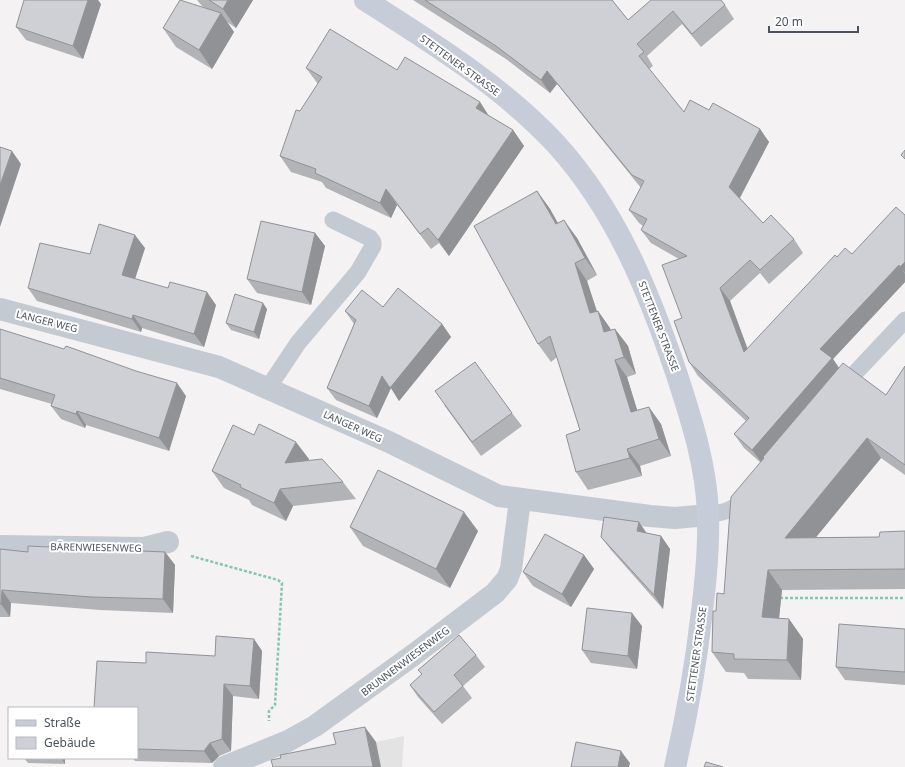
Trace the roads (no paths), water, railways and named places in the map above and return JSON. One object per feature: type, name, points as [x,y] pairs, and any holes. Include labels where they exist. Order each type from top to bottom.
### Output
[{"type":"street","name":"STETTENER STRASSE","points":[[365,0],[469,70],[520,109],[556,144],[602,203],[642,280],[669,351],[698,444],[706,486],[708,515],[707,560],[697,659],[675,767]]},
{"type":"street","name":"LANGER WEG","points":[[0,309],[219,367],[447,469],[491,493],[520,500],[664,517],[708,515]]},
{"type":"street","name":"BRUNNENWIESENWEG","points":[[224,767],[301,735],[359,695],[502,586],[512,569],[520,500]]},
{"type":"street","name":"BÄRENWIESENWEG","points":[[0,546],[144,548],[168,542]]},
{"type":"lane","points":[[268,388],[298,343],[358,272],[373,246],[374,242],[370,238],[333,220]]},
{"type":"lane","points":[[832,398],[905,320]]},
{"type":"lane","points":[[708,515],[734,509],[754,488]]}]
